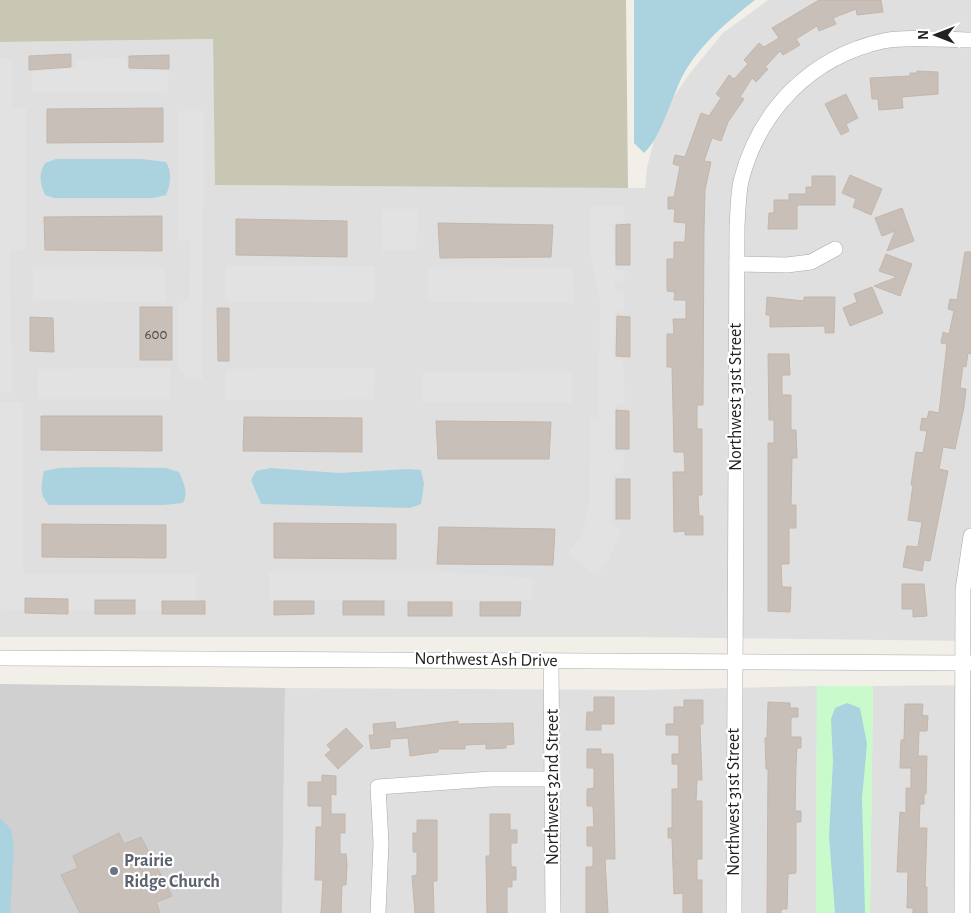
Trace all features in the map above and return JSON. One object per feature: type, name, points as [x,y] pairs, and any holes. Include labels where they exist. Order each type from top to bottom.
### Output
[{"type":"street","name":"Northwest 31st Street","points":[[734,913],[736,226],[741,182],[757,134],[778,104],[798,81],[855,50],[884,41],[971,40]]},
{"type":"street","points":[[736,264],[787,266],[811,262],[835,250]]},
{"type":"street","points":[[962,913],[967,663],[963,590],[971,536]]},
{"type":"street","name":"Northwest Ash Drive","points":[[0,658],[967,663]]},
{"type":"street","name":"Northwest 32nd Street","points":[[551,661],[553,913]]},
{"type":"street","points":[[378,913],[382,843],[378,788],[491,779],[552,779]]},
{"type":"shaded area","points":[[0,0],[626,0],[628,188],[215,185],[213,39],[0,42]]},
{"type":"shaded area","points":[[768,0],[971,0],[971,641],[632,637],[0,637],[0,42],[213,39],[216,185],[645,188],[647,167],[661,115],[690,73],[723,33]]},
{"type":"shaded area","points":[[12,58],[12,108],[26,108],[25,249],[10,250],[12,393],[0,392],[0,59]]},
{"type":"shaded area","points":[[126,58],[129,71],[169,71],[167,92],[32,92],[32,72],[77,68],[77,60]]},
{"type":"shaded area","points":[[178,111],[204,111],[202,380],[187,378],[178,366],[178,304],[189,300],[190,241],[178,240]]},
{"type":"shaded area","points":[[624,206],[624,221],[613,223],[615,270],[624,270],[625,281],[615,281],[615,291],[624,291],[624,311],[615,311],[614,358],[623,360],[625,404],[609,405],[615,406],[614,452],[624,453],[623,473],[614,474],[612,524],[621,530],[610,558],[596,575],[567,554],[583,533],[589,501],[590,419],[598,418],[600,304],[590,254],[591,207]]},
{"type":"shaded area","points":[[381,209],[418,209],[416,250],[382,251]]},
{"type":"shaded area","points":[[226,265],[375,266],[374,303],[225,301]]},
{"type":"shaded area","points":[[33,267],[165,267],[165,302],[33,300]]},
{"type":"shaded area","points":[[427,267],[573,268],[574,303],[428,302]]},
{"type":"shaded area","points":[[171,368],[169,399],[37,399],[37,369]]},
{"type":"shaded area","points":[[375,368],[373,399],[226,400],[225,369]]},
{"type":"shaded area","points":[[572,371],[571,403],[422,402],[423,372]]},
{"type":"shaded area","points":[[23,402],[23,573],[197,574],[196,611],[0,609],[0,403]]},
{"type":"shaded area","points":[[269,571],[433,571],[533,578],[532,600],[269,600]]},
{"type":"shaded area","points":[[0,684],[285,688],[282,913],[0,913]]},
{"type":"shaded area","points":[[971,685],[971,913],[870,913],[873,686]]},
{"type":"shaded area","points":[[817,686],[816,913],[282,913],[285,688],[641,690]]},
{"type":"green space","points":[[817,686],[873,686],[870,913],[816,913]]},
{"type":"water","points":[[634,0],[755,0],[718,31],[694,58],[682,78],[657,136],[644,153],[634,143]]},
{"type":"water","points":[[56,159],[142,159],[166,162],[170,174],[169,187],[166,195],[153,198],[54,198],[45,195],[41,183],[41,175],[45,163]]},
{"type":"water","points":[[59,468],[166,468],[179,472],[185,487],[185,499],[183,503],[164,505],[49,505],[42,489],[44,471]]},
{"type":"water","points":[[270,468],[339,473],[421,470],[424,484],[421,504],[410,508],[261,504],[251,480],[256,471]]},
{"type":"water","points":[[847,703],[860,708],[867,744],[862,798],[865,913],[835,913],[829,836],[833,761],[831,719],[835,708]]},
{"type":"water","points":[[0,818],[11,829],[14,847],[10,913],[0,913]]},
{"type":"building","points":[[819,0],[881,0],[883,12],[857,15],[856,9],[833,18],[836,24],[819,31],[817,26],[796,39],[800,45],[783,55],[780,51],[765,67],[768,69],[756,82],[752,78],[740,97],[744,99],[728,122],[721,141],[712,138],[704,161],[711,162],[705,190],[703,405],[697,405],[697,429],[702,429],[702,495],[698,495],[699,516],[703,516],[703,535],[685,535],[685,531],[674,532],[673,472],[685,472],[684,452],[674,452],[672,367],[667,367],[667,334],[674,334],[673,319],[686,319],[686,300],[674,300],[675,292],[667,291],[667,259],[674,259],[674,242],[685,242],[686,223],[674,222],[675,209],[668,209],[668,197],[674,197],[680,166],[673,164],[675,155],[685,157],[701,113],[709,116],[721,98],[716,94],[729,75],[734,79],[748,64],[744,60],[759,43],[764,47],[779,38],[772,28]]},
{"type":"building","points":[[71,54],[71,67],[29,70],[29,56]]},
{"type":"building","points":[[169,55],[169,69],[129,68],[129,56]]},
{"type":"building","points":[[917,71],[938,72],[938,94],[902,97],[903,108],[879,110],[878,99],[872,99],[870,78],[910,76],[910,73],[917,73]]},
{"type":"building","points":[[846,94],[858,118],[846,124],[849,131],[841,135],[825,104]]},
{"type":"building","points":[[163,108],[163,142],[47,143],[47,109]]},
{"type":"building","points":[[850,175],[882,189],[871,215],[853,207],[856,199],[842,193]]},
{"type":"building","points":[[812,176],[835,176],[835,205],[797,205],[797,229],[768,229],[769,213],[774,213],[774,200],[789,200],[789,194],[806,194],[806,187],[812,187]]},
{"type":"building","points":[[902,208],[914,241],[887,251],[895,231],[882,236],[875,218]]},
{"type":"building","points":[[162,216],[162,251],[45,250],[44,217]]},
{"type":"building","points":[[236,219],[347,221],[347,257],[236,255]]},
{"type":"building","points":[[438,223],[553,225],[551,257],[440,258]]},
{"type":"building","points":[[630,224],[630,265],[616,265],[616,225]]},
{"type":"building","points":[[965,252],[971,252],[971,354],[968,353],[966,367],[963,366],[960,388],[966,389],[964,407],[955,449],[943,447],[939,469],[948,471],[930,561],[924,560],[922,571],[903,567],[907,546],[918,547],[922,522],[908,520],[913,485],[911,485],[916,452],[923,453],[927,431],[920,430],[922,418],[927,419],[929,411],[939,413],[947,344],[941,343],[943,332],[949,334],[954,311],[948,309],[950,299],[957,300]]},
{"type":"building","points":[[886,254],[912,264],[900,296],[874,286],[897,277],[879,271]]},
{"type":"building","points":[[872,287],[883,313],[850,326],[843,308],[857,302],[854,294]]},
{"type":"building","points":[[767,297],[804,301],[804,297],[835,297],[834,333],[825,333],[825,326],[770,327],[770,315],[766,315]]},
{"type":"building","points":[[140,307],[172,307],[172,360],[140,360]]},
{"type":"building","points":[[217,308],[229,308],[229,361],[218,361]]},
{"type":"building","points":[[617,316],[630,317],[630,357],[616,356]]},
{"type":"building","points":[[30,317],[53,318],[54,352],[30,351]]},
{"type":"building","points":[[768,354],[789,354],[790,375],[782,375],[782,395],[791,395],[791,430],[796,430],[797,458],[792,458],[791,505],[796,505],[796,528],[789,528],[789,564],[781,564],[782,587],[791,587],[790,612],[768,611],[768,443],[774,443],[774,420],[769,420]]},
{"type":"building","points":[[616,410],[629,411],[629,449],[616,449]]},
{"type":"building","points":[[41,416],[162,416],[162,451],[41,450]]},
{"type":"building","points":[[244,417],[362,418],[362,452],[243,451]]},
{"type":"building","points":[[436,421],[551,422],[549,459],[438,459]]},
{"type":"building","points":[[616,479],[630,479],[630,519],[616,519]]},
{"type":"building","points":[[274,523],[396,524],[396,559],[274,558]]},
{"type":"building","points":[[42,524],[166,525],[166,558],[42,557]]},
{"type":"building","points":[[439,527],[555,529],[553,565],[437,564]]},
{"type":"building","points":[[902,584],[924,584],[927,616],[913,617],[913,609],[902,609]]},
{"type":"building","points":[[25,598],[68,599],[68,614],[25,613]]},
{"type":"building","points":[[95,600],[135,600],[135,614],[95,614]]},
{"type":"building","points":[[162,601],[205,601],[205,614],[162,614]]},
{"type":"building","points":[[274,601],[314,601],[314,614],[274,615]]},
{"type":"building","points":[[343,601],[384,601],[384,615],[343,615]]},
{"type":"building","points":[[408,602],[452,602],[452,616],[408,616]]},
{"type":"building","points":[[480,602],[521,602],[520,616],[480,616]]},
{"type":"building","points":[[594,697],[614,697],[614,724],[601,724],[601,730],[586,730],[587,712],[594,712]]},
{"type":"building","points":[[684,700],[703,700],[703,724],[700,724],[702,780],[697,780],[696,801],[702,801],[702,859],[697,859],[697,880],[702,880],[702,913],[683,913],[683,893],[674,894],[672,838],[668,838],[668,828],[672,828],[672,789],[678,789],[678,764],[672,764],[672,754],[679,754],[679,735],[666,735],[666,724],[674,724],[674,707],[684,707]]},
{"type":"building","points":[[768,702],[790,703],[790,708],[798,708],[798,717],[791,717],[791,737],[801,737],[801,748],[797,748],[796,766],[795,811],[801,811],[801,822],[796,822],[796,873],[788,874],[787,909],[781,909],[781,913],[767,913],[768,769],[766,769],[765,738],[767,738]]},
{"type":"building","points":[[905,704],[923,704],[922,715],[928,716],[927,731],[919,731],[918,756],[927,756],[926,794],[924,794],[924,804],[920,804],[919,828],[927,828],[925,887],[927,887],[927,913],[913,913],[913,908],[907,908],[908,872],[897,872],[900,812],[906,813],[906,788],[911,788],[911,768],[900,768],[901,740],[904,740]]},
{"type":"building","points":[[458,721],[458,724],[513,723],[514,744],[506,745],[506,748],[486,749],[486,744],[465,745],[465,749],[438,749],[438,752],[410,756],[408,738],[390,739],[390,747],[371,749],[369,735],[374,735],[373,724],[395,722],[396,729]]},
{"type":"building","points":[[346,728],[363,746],[338,769],[325,755],[331,750],[327,745]]},
{"type":"building","points":[[587,749],[601,749],[601,754],[613,754],[615,859],[605,859],[608,913],[586,913],[586,867],[593,867],[593,846],[587,846],[587,827],[594,827],[593,806],[587,806],[587,789],[594,788],[594,768],[587,768]]},
{"type":"building","points":[[322,775],[336,776],[336,795],[331,794],[331,814],[345,814],[345,833],[340,833],[340,854],[346,854],[347,865],[346,885],[342,885],[341,913],[321,913],[323,880],[315,880],[316,827],[322,827],[322,806],[308,806],[308,782],[322,782]]},
{"type":"building","points":[[490,814],[510,814],[510,830],[517,830],[517,843],[511,843],[511,867],[516,867],[516,880],[512,880],[512,887],[507,887],[507,913],[487,913],[486,856],[490,856]]},
{"type":"building","points":[[417,820],[437,820],[437,881],[433,881],[434,913],[415,913],[412,876],[417,875],[417,852],[413,852],[413,833],[417,833]]},
{"type":"building","name":"Prairie Ridge Church","points":[[119,833],[124,844],[141,837],[172,896],[156,902],[160,913],[80,913],[61,875],[78,868],[73,856]]},
{"type":"place","name":"Prairie Ridge Church","points":[[114,871]]}]
